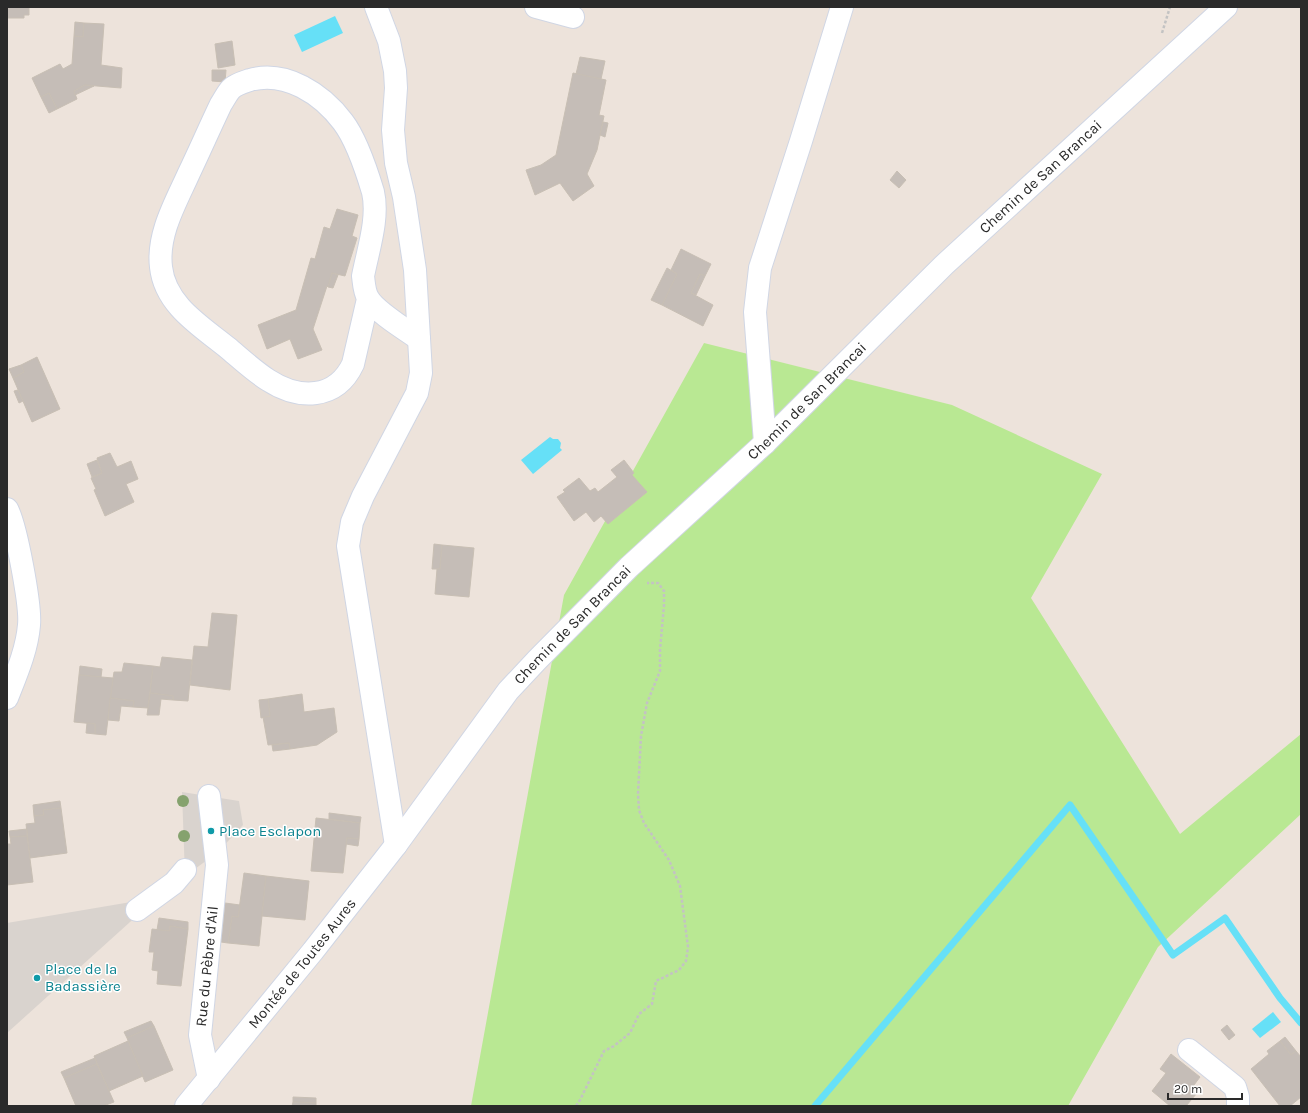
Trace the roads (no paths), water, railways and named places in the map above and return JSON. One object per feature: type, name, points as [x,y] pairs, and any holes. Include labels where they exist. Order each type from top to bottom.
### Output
[{"type":"street","points":[[376,7],[394,57],[396,88],[393,130],[396,163],[404,197],[415,270],[421,373],[417,393],[363,496],[352,522],[348,546],[396,845]]},
{"type":"street","points":[[536,7],[573,17]]},
{"type":"street","points":[[765,443],[755,312],[760,268],[842,7]]},
{"type":"street","name":"Chemin de San Brancai","points":[[414,818],[508,691],[615,581],[765,443],[944,265],[1226,7]]},
{"type":"street","points":[[368,298],[353,364],[349,372],[337,386],[327,391],[313,394],[301,393],[268,380],[176,304],[168,292],[161,268],[162,239],[175,205],[221,104],[231,89],[243,82],[257,78],[278,77],[295,83],[311,92],[332,108],[344,123],[359,154],[373,192],[375,207],[364,276],[368,298],[388,317],[419,339]]},
{"type":"street","points":[[7,509],[17,544],[27,598],[29,625],[24,652],[7,698]]},
{"type":"street","name":"Rue du Pèbre d'Ail","points":[[209,796],[217,853],[200,1035],[209,1079]]},
{"type":"street","name":"Montée de Toutes Aures","points":[[186,1106],[396,845],[414,818]]},
{"type":"street","points":[[137,910],[174,883],[185,870]]},
{"type":"street","points":[[1189,1050],[1234,1086],[1238,1097],[1238,1106]]},
{"type":"water","points":[[335,16],[343,33],[302,52],[294,35]]},
{"type":"water","points":[[550,437],[553,439],[558,439],[561,443],[560,448],[562,450],[533,474],[521,460]]},
{"type":"water","points":[[1273,1012],[1281,1022],[1260,1038],[1252,1029]]},
{"type":"waterway","points":[[815,1106],[1070,805],[1173,955],[1225,918],[1280,998],[1301,1023]]},
{"type":"place","name":"Place Esclapon","points":[[211,831]]},
{"type":"place","name":"Place de la Badassière","points":[[37,978]]}]
